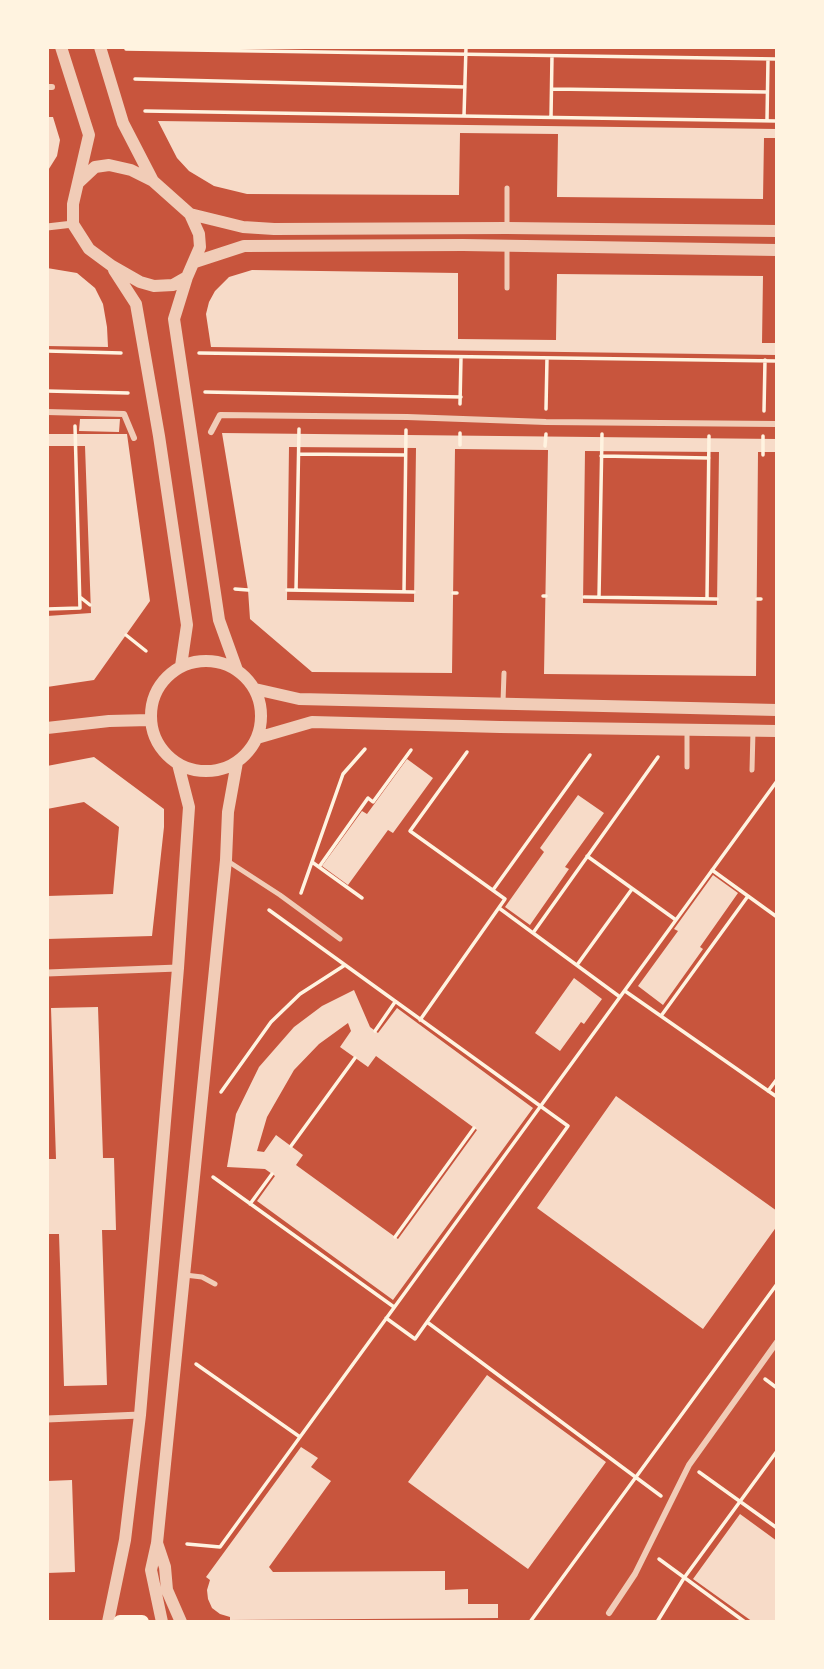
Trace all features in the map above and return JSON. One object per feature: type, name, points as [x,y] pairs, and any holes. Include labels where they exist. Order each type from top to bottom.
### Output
[{"type":"main road","points":[[120,1622],[142,1622]]},
{"type":"street","points":[[61,47],[89,135],[73,204],[72,224],[89,249],[112,267],[140,282],[155,286],[173,285],[187,277]]},
{"type":"street","points":[[100,47],[123,123],[153,181]]},
{"type":"street","points":[[79,181],[95,167],[109,165],[131,170],[153,181],[190,214],[199,234],[200,247],[174,319],[219,620],[237,670],[255,689],[261,713],[257,738],[237,762],[218,771],[197,771],[178,764],[158,746],[150,720],[153,699],[163,680],[181,666],[209,660],[237,670]]},
{"type":"street","points":[[190,214],[243,227],[274,229],[777,231]]},
{"type":"street","points":[[47,227],[72,224]]},
{"type":"street","points":[[195,262],[244,246],[777,250]]},
{"type":"street","points":[[112,267],[136,304],[159,436],[187,625],[181,666]]},
{"type":"street","points":[[47,412],[124,414],[134,438]]},
{"type":"street","points":[[211,432],[220,415],[777,424]]},
{"type":"street","points":[[255,689],[299,699],[503,706],[777,710]]},
{"type":"street","points":[[47,728],[109,721],[150,720]]},
{"type":"street","points":[[257,738],[312,722],[777,731]]},
{"type":"street","points":[[162,1622],[151,1570],[157,1543],[226,860],[228,812],[237,762]]},
{"type":"street","points":[[107,1622],[125,1540],[140,1415],[178,968],[189,807],[178,764]]},
{"type":"street","points":[[47,974],[178,968]]},
{"type":"street","points":[[609,1613],[648,1550],[689,1465],[777,1342]]},
{"type":"street","points":[[47,1419],[140,1415]]},
{"type":"street","points":[[157,1543],[166,1567],[167,1590],[181,1622]]},
{"type":"lane","points":[[507,188],[507,228]]},
{"type":"lane","points":[[507,246],[507,288]]},
{"type":"lane","points":[[503,706],[504,673]]},
{"type":"lane","points":[[687,730],[687,767]]},
{"type":"lane","points":[[752,770],[753,731]]},
{"type":"lane","points":[[226,860],[340,939]]},
{"type":"lane","points":[[184,1275],[202,1277],[215,1284]]},
{"type":"path","points":[[464,116],[466,47]]},
{"type":"path","points":[[517,55],[518,47]]},
{"type":"path","points":[[126,49],[777,59]]},
{"type":"path","points":[[551,118],[552,56]]},
{"type":"path","points":[[767,121],[768,59]]},
{"type":"path","points":[[135,79],[465,87]]},
{"type":"path","points":[[552,89],[767,92]]},
{"type":"path","points":[[145,111],[777,121]]},
{"type":"path","points":[[47,351],[121,353]]},
{"type":"path","points":[[199,354],[777,360]]},
{"type":"path","points":[[460,445],[461,357]]},
{"type":"path","points":[[545,446],[547,358]]},
{"type":"path","points":[[763,455],[765,360]]},
{"type":"path","points":[[47,391],[128,393]]},
{"type":"path","points":[[205,392],[461,397]]},
{"type":"path","points":[[47,609],[80,608],[75,412]]},
{"type":"path","points":[[296,590],[300,416]]},
{"type":"path","points":[[404,592],[407,417]]},
{"type":"path","points":[[599,597],[602,422]]},
{"type":"path","points":[[707,598],[710,424]]},
{"type":"path","points":[[299,454],[405,454]]},
{"type":"path","points":[[601,456],[709,458]]},
{"type":"path","points":[[235,589],[248,590]]},
{"type":"path","points":[[287,590],[414,592]]},
{"type":"path","points":[[80,597],[90,605]]},
{"type":"path","points":[[583,597],[717,599]]},
{"type":"path","points":[[126,635],[146,651]]},
{"type":"path","points":[[301,894],[343,774],[365,749]]},
{"type":"path","points":[[319,867],[368,798],[373,802],[411,751]]},
{"type":"path","points":[[420,1020],[505,899],[410,831],[467,752]]},
{"type":"path","points":[[493,890],[590,755]]},
{"type":"path","points":[[533,933],[658,757]]},
{"type":"path","points":[[187,1544],[219,1547],[777,781]]},
{"type":"path","points":[[587,856],[676,920]]},
{"type":"path","points":[[312,862],[362,898]]},
{"type":"path","points":[[712,870],[777,917]]},
{"type":"path","points":[[577,965],[632,888]]},
{"type":"path","points":[[661,1016],[748,896]]},
{"type":"path","points":[[499,908],[620,997]]},
{"type":"path","points":[[268,910],[506,1085],[568,1126],[415,1339],[386,1318]]},
{"type":"path","points":[[219,1094],[271,1022],[300,994],[345,965]]},
{"type":"path","points":[[625,991],[777,1097]]},
{"type":"path","points":[[375,1031],[395,1002]]},
{"type":"path","points":[[291,1146],[355,1058]]},
{"type":"path","points":[[768,1091],[777,1079]]},
{"type":"path","points":[[396,1237],[474,1128]]},
{"type":"path","points":[[250,1204],[272,1174]]},
{"type":"path","points":[[213,1177],[363,1282],[394,1307]]},
{"type":"path","points":[[530,1622],[777,1284]]},
{"type":"path","points":[[427,1322],[669,1503]]},
{"type":"path","points":[[196,1364],[300,1437]]},
{"type":"path","points":[[657,1622],[684,1578],[777,1451]]},
{"type":"path","points":[[689,1465],[777,1528]]},
{"type":"path","points":[[648,1550],[745,1622]]},
{"type":"building","points":[[47,117],[53,117],[60,140],[57,156],[47,172]]},
{"type":"building","points":[[158,121],[777,129],[777,138],[764,138],[763,199],[557,197],[558,134],[460,133],[459,195],[247,194],[214,186],[189,171],[177,158]]},
{"type":"building","points":[[47,268],[77,273],[95,288],[103,304],[108,347],[47,346]]},
{"type":"building","points":[[252,270],[458,273],[458,339],[556,340],[557,274],[763,276],[762,343],[777,343],[777,355],[211,347],[206,314],[209,302],[215,291],[229,277]]},
{"type":"building","points":[[80,419],[120,419],[119,432],[79,431]]},
{"type":"building","points":[[222,433],[777,439],[777,452],[758,452],[756,676],[544,674],[548,450],[455,449],[452,673],[312,672],[250,619],[248,590]],"holes":[[[289,447],[416,448],[414,602],[287,600]],[[585,451],[719,452],[717,605],[583,603]]]},
{"type":"building","points":[[47,434],[127,434],[150,601],[94,680],[47,687],[47,616],[91,613],[85,446],[47,446]]},
{"type":"building","points":[[94,757],[164,809],[152,936],[47,939],[47,896],[113,894],[119,827],[84,802],[47,809],[47,766]]},
{"type":"building","points":[[407,759],[433,778],[393,833],[388,830],[348,885],[322,866],[362,811],[367,814]]},
{"type":"building","points":[[578,795],[604,813],[565,867],[569,869],[530,925],[505,907],[544,852],[540,848]]},
{"type":"building","points":[[713,875],[738,893],[663,1005],[638,986],[678,931],[674,929]]},
{"type":"building","points":[[574,978],[602,999],[560,1051],[535,1033]]},
{"type":"building","points":[[354,990],[370,1027],[378,1033],[397,1008],[533,1108],[393,1300],[257,1201],[275,1176],[265,1169],[227,1167],[236,1114],[259,1067],[294,1027],[322,1006]],"holes":[[[348,1023],[351,1031],[340,1047],[368,1067],[376,1056],[477,1130],[398,1239],[296,1165],[303,1155],[276,1135],[264,1152],[257,1151],[267,1117],[294,1070],[319,1044]]]},
{"type":"building","points":[[98,1007],[103,1158],[114,1158],[116,1230],[102,1230],[107,1385],[64,1386],[59,1234],[47,1234],[47,1159],[56,1159],[51,1008]]},
{"type":"building","points":[[616,1096],[777,1211],[777,1226],[703,1329],[537,1208]]},
{"type":"building","points":[[487,1375],[606,1462],[528,1569],[408,1482]]},
{"type":"building","points":[[301,1447],[318,1458],[311,1467],[331,1481],[269,1567],[273,1572],[445,1571],[445,1590],[468,1589],[468,1604],[498,1604],[498,1618],[230,1620],[230,1617],[212,1608],[207,1590],[210,1580],[206,1577]]},
{"type":"building","points":[[72,1480],[75,1572],[47,1573],[47,1481]]},
{"type":"building","points":[[740,1514],[777,1541],[777,1622],[753,1622],[693,1579]]}]
